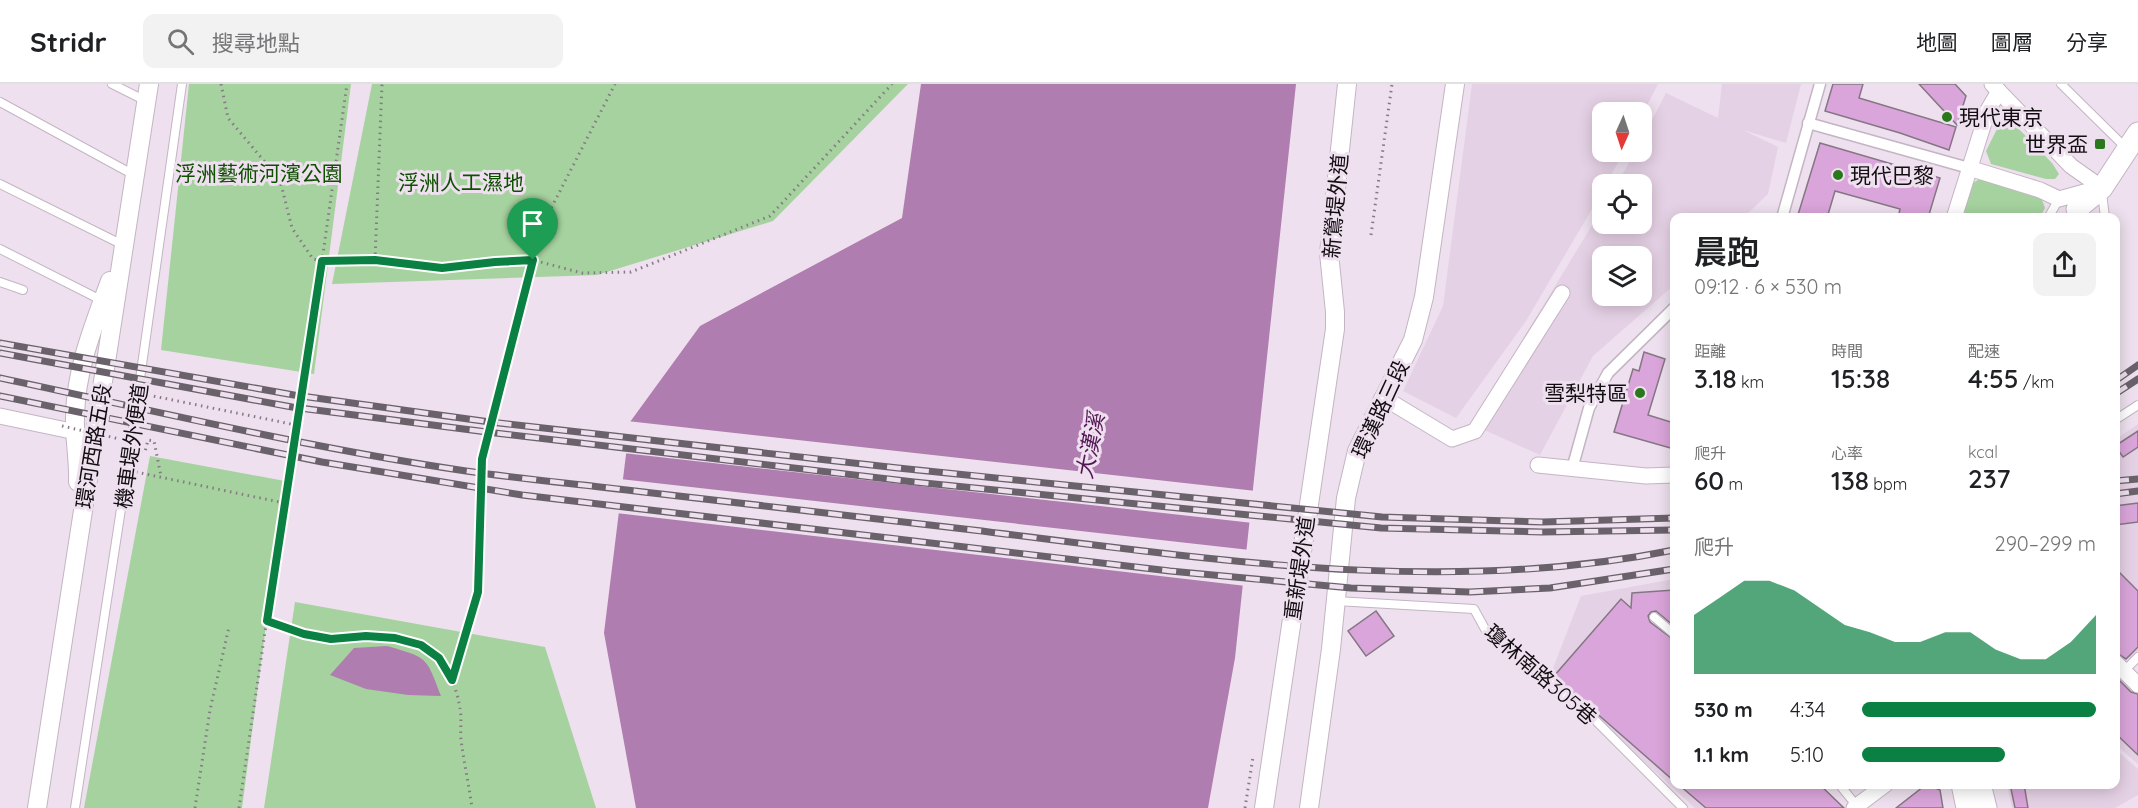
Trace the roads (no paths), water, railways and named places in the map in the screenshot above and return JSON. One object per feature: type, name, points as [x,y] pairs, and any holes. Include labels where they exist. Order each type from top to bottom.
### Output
[{"type":"main road","points":[[2076,208],[2102,188],[2133,142]]},
{"type":"main road","points":[[1963,789],[1967,808]]},
{"type":"main road","points":[[1981,789],[1986,808]]},
{"type":"street","name":"新鶯堤外道","points":[[1335,329],[1329,243],[1347,84]]},
{"type":"street","name":"環漢路三段","points":[[1309,808],[1336,601],[1346,498],[1357,451],[1413,340],[1425,297],[1455,84]]},
{"type":"street","points":[[1783,213],[1820,84]]},
{"type":"street","points":[[1808,123],[1969,168],[2040,190],[2076,208],[2102,188],[2071,166],[1996,87],[1969,168],[1956,213]]},
{"type":"street","name":"環河西路五段","points":[[37,808],[148,93]]},
{"type":"street","points":[[76,549],[79,466],[69,429],[75,417],[84,355],[123,245]]},
{"type":"street","points":[[1384,398],[1452,439],[1475,431],[1562,293]]},
{"type":"street","points":[[1572,469],[1589,408],[1608,373],[1670,312]]},
{"type":"street","name":"重新堤外道","points":[[1264,808],[1335,329]]},
{"type":"street","points":[[0,416],[69,429]]},
{"type":"street","points":[[1538,465],[1646,476],[1670,475]]},
{"type":"street","points":[[2120,668],[2138,685]]},
{"type":"street","points":[[1855,807],[1879,789]]},
{"type":"lane","points":[[112,84],[148,93]]},
{"type":"lane","name":"機車堤外便道","points":[[75,808],[127,470],[182,84]]},
{"type":"lane","points":[[2061,84],[2133,142]]},
{"type":"lane","points":[[0,102],[134,175]]},
{"type":"lane","points":[[0,184],[123,245]]},
{"type":"lane","points":[[2102,188],[2104,213]]},
{"type":"lane","points":[[0,249],[103,301]]},
{"type":"lane","points":[[0,282],[23,290]]},
{"type":"lane","points":[[2120,417],[2138,405]]},
{"type":"lane","name":"瓊林南路305巷","points":[[1336,601],[1474,609],[1485,629],[1591,716],[1683,808]]},
{"type":"lane","points":[[1654,617],[1670,631]]},
{"type":"lane","points":[[2120,666],[2138,657]]},
{"type":"lane","points":[[1842,789],[1855,807]]},
{"type":"water","name":"大漢溪","points":[[921,84],[1296,84],[1235,658],[1208,808],[636,808],[604,633],[630,422],[700,326],[902,218]]},
{"type":"water","points":[[387,646],[411,653],[424,660],[441,696],[408,695],[366,689],[330,675],[354,648]]},
{"type":"railway","points":[[0,343],[294,395],[490,422],[898,468],[1382,517],[1543,522],[1670,518]]},
{"type":"railway","points":[[0,353],[292,407],[914,482],[1381,528],[1542,532],[1670,530]]},
{"type":"railway","points":[[2120,378],[2138,365]]},
{"type":"railway","points":[[0,378],[291,440],[466,471],[1235,561],[1412,572],[1500,571],[1587,564],[1670,551]]},
{"type":"railway","points":[[2120,391],[2138,379]]},
{"type":"railway","points":[[0,396],[322,462],[522,495],[1170,571],[1351,588],[1470,592],[1550,588],[1670,570]]},
{"type":"railway","points":[[2120,481],[2138,479]]},
{"type":"railway","points":[[2120,493],[2138,491]]},
{"type":"place","name":"現代東京","points":[[1947,117]]},
{"type":"place","name":"世界盃","points":[[2100,144]]},
{"type":"place","name":"現代巴黎","points":[[1838,175]]},
{"type":"place","name":"雪梨特區","points":[[1640,393]]},
{"type":"park label","name":"浮洲藝術河濱公園","points":[[259,173]]},
{"type":"park label","name":"浮洲人工濕地","points":[[461,182]]}]
